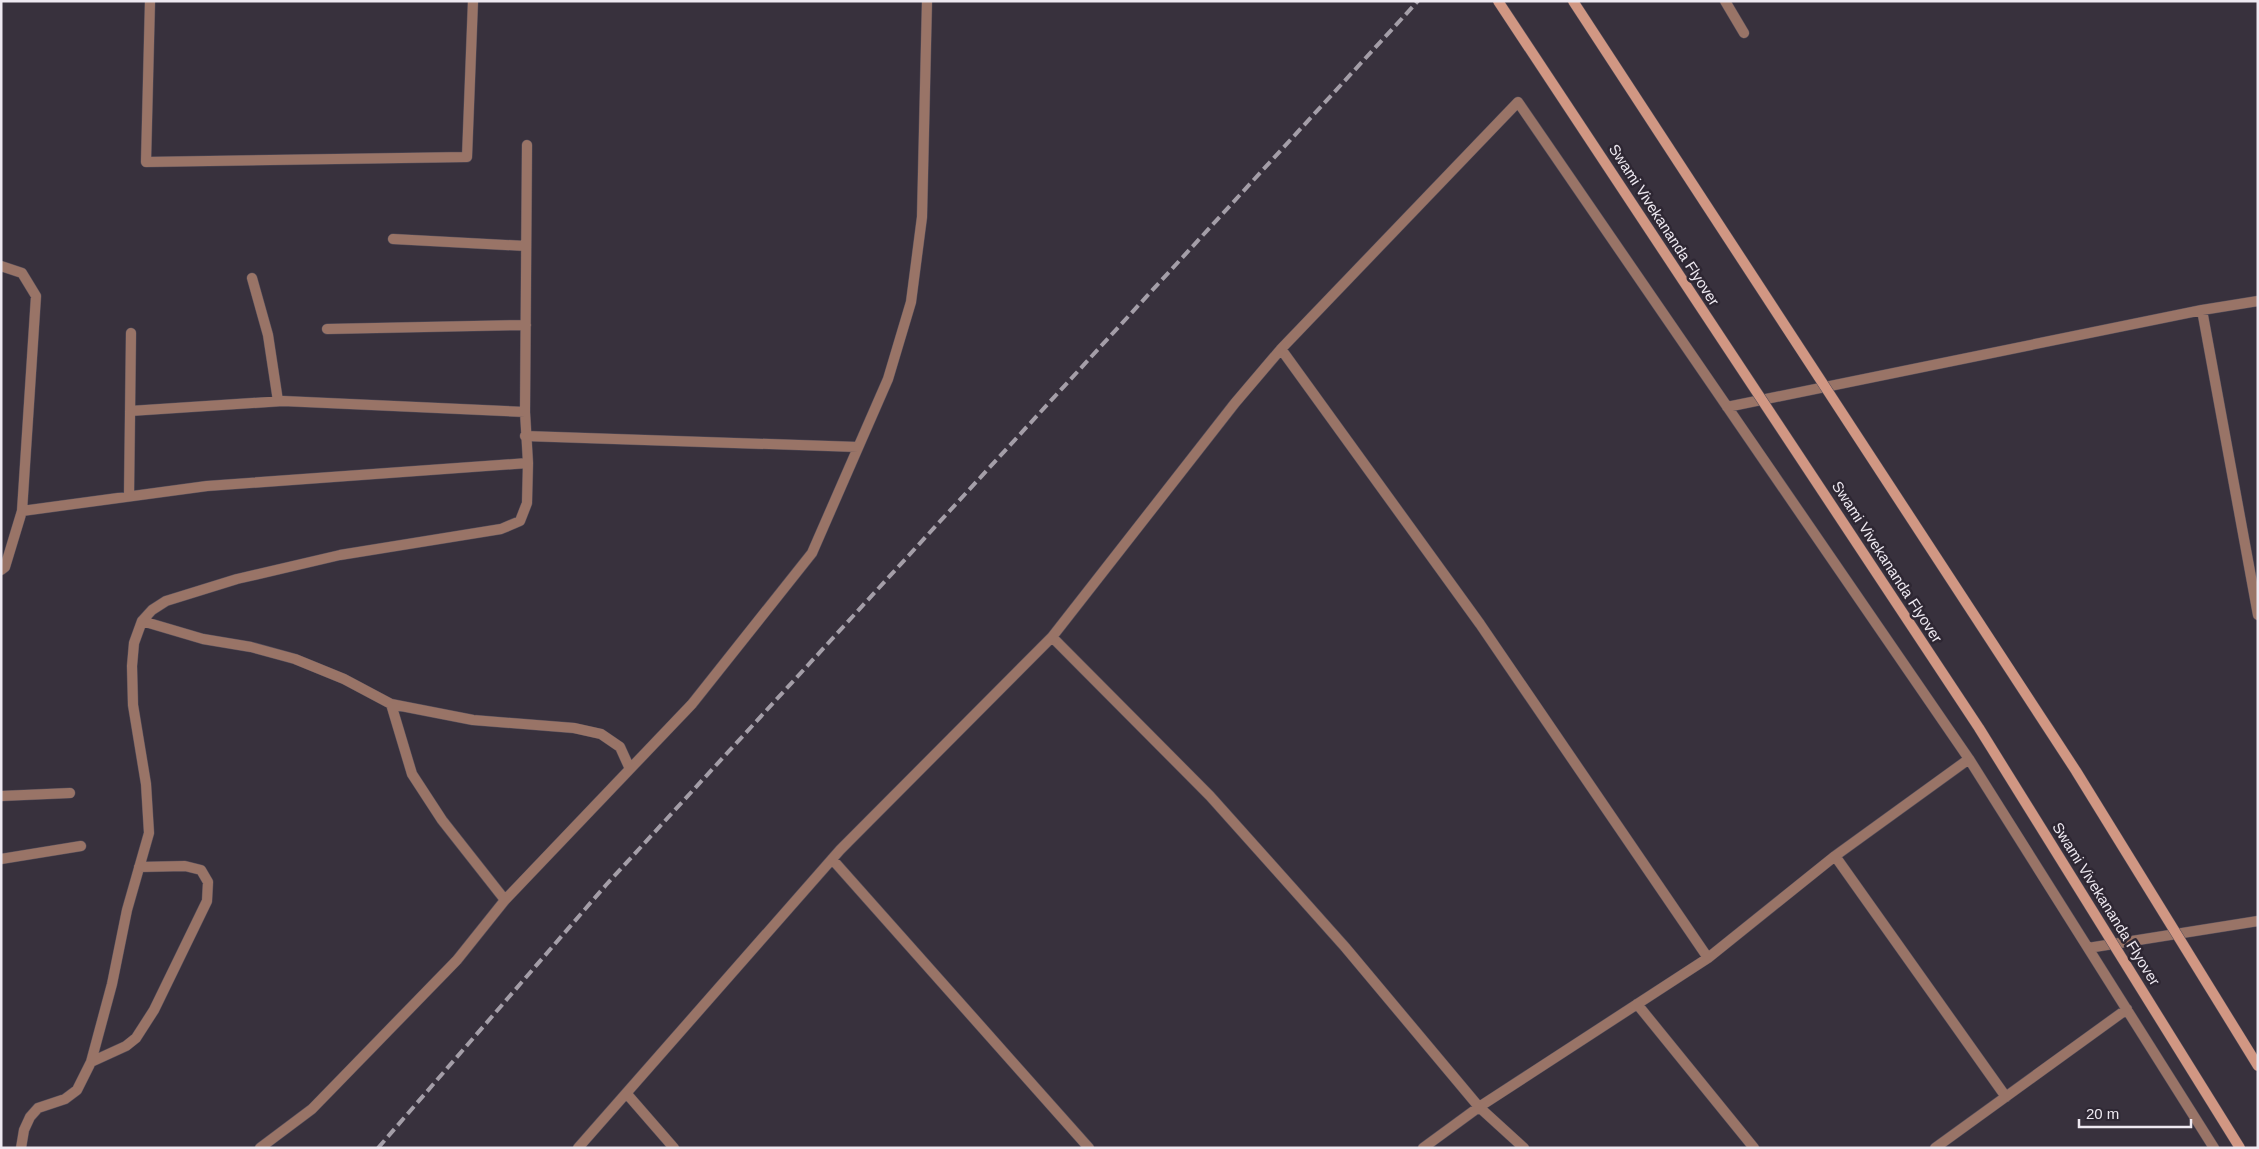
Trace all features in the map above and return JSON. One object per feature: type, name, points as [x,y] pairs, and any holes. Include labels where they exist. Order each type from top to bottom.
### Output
[{"type":"main road","name":"Swami Vivekananda Flyover","points":[[1498,1],[1979,728],[2240,1148]]},
{"type":"main road","points":[[1573,1],[2076,771],[2258,1066]]},
{"type":"street","points":[[150,1],[146,162],[467,157],[473,1]]},
{"type":"street","points":[[260,1148],[312,1109],[458,960],[505,900],[692,704],[812,553],[888,379],[911,302],[922,217],[927,1]]},
{"type":"street","points":[[1725,1],[1744,33]]},
{"type":"street","points":[[578,1148],[832,860],[1052,637],[1236,403],[1281,349],[1518,102],[1969,759],[2214,1148]]},
{"type":"street","points":[[21,1148],[24,1130],[30,1117],[38,1108],[66,1100],[77,1090],[91,1062],[112,984],[126,910],[148,833],[148,810],[133,705],[132,666],[134,643],[142,621],[152,610],[166,601],[237,579],[340,556],[501,529],[520,521],[527,503],[528,463],[525,436],[527,144]]},
{"type":"street","points":[[393,239],[526,246]]},
{"type":"street","points":[[1,266],[22,274],[36,296],[22,511],[5,567],[1,570]]},
{"type":"street","points":[[252,278],[268,335],[278,401]]},
{"type":"street","points":[[1727,407],[2202,310],[2258,301]]},
{"type":"street","points":[[2202,310],[2245,553],[2258,615]]},
{"type":"street","points":[[327,329],[526,324]]},
{"type":"street","points":[[130,496],[131,333]]},
{"type":"street","points":[[1281,349],[1480,624],[1708,958]]},
{"type":"street","points":[[130,410],[278,401],[525,412]]},
{"type":"street","points":[[525,436],[858,447]]},
{"type":"street","points":[[22,511],[208,486],[528,463]]},
{"type":"street","points":[[142,621],[203,639],[251,647],[295,659],[344,679],[391,704],[473,720],[574,728],[601,734],[620,748],[630,769]]},
{"type":"street","points":[[1052,637],[1216,803],[1346,947],[1479,1108],[1524,1148]]},
{"type":"street","points":[[391,704],[412,774],[442,820],[505,900]]},
{"type":"street","points":[[1423,1148],[1479,1108],[1708,958],[1835,856],[1969,759]]},
{"type":"street","points":[[1,796],[70,794]]},
{"type":"street","points":[[1,859],[81,846]]},
{"type":"street","points":[[1835,856],[2006,1097]]},
{"type":"street","points":[[832,860],[1089,1148]]},
{"type":"street","points":[[91,1062],[126,1046],[136,1038],[154,1010],[207,901],[208,882],[201,870],[185,866],[139,867]]},
{"type":"street","points":[[2088,948],[2258,921]]},
{"type":"street","points":[[1637,1004],[1754,1148]]},
{"type":"street","points":[[1935,1148],[2127,1009]]},
{"type":"street","points":[[626,1094],[674,1148]]},
{"type":"railway","points":[[378,1148],[606,885],[1418,1]]}]
